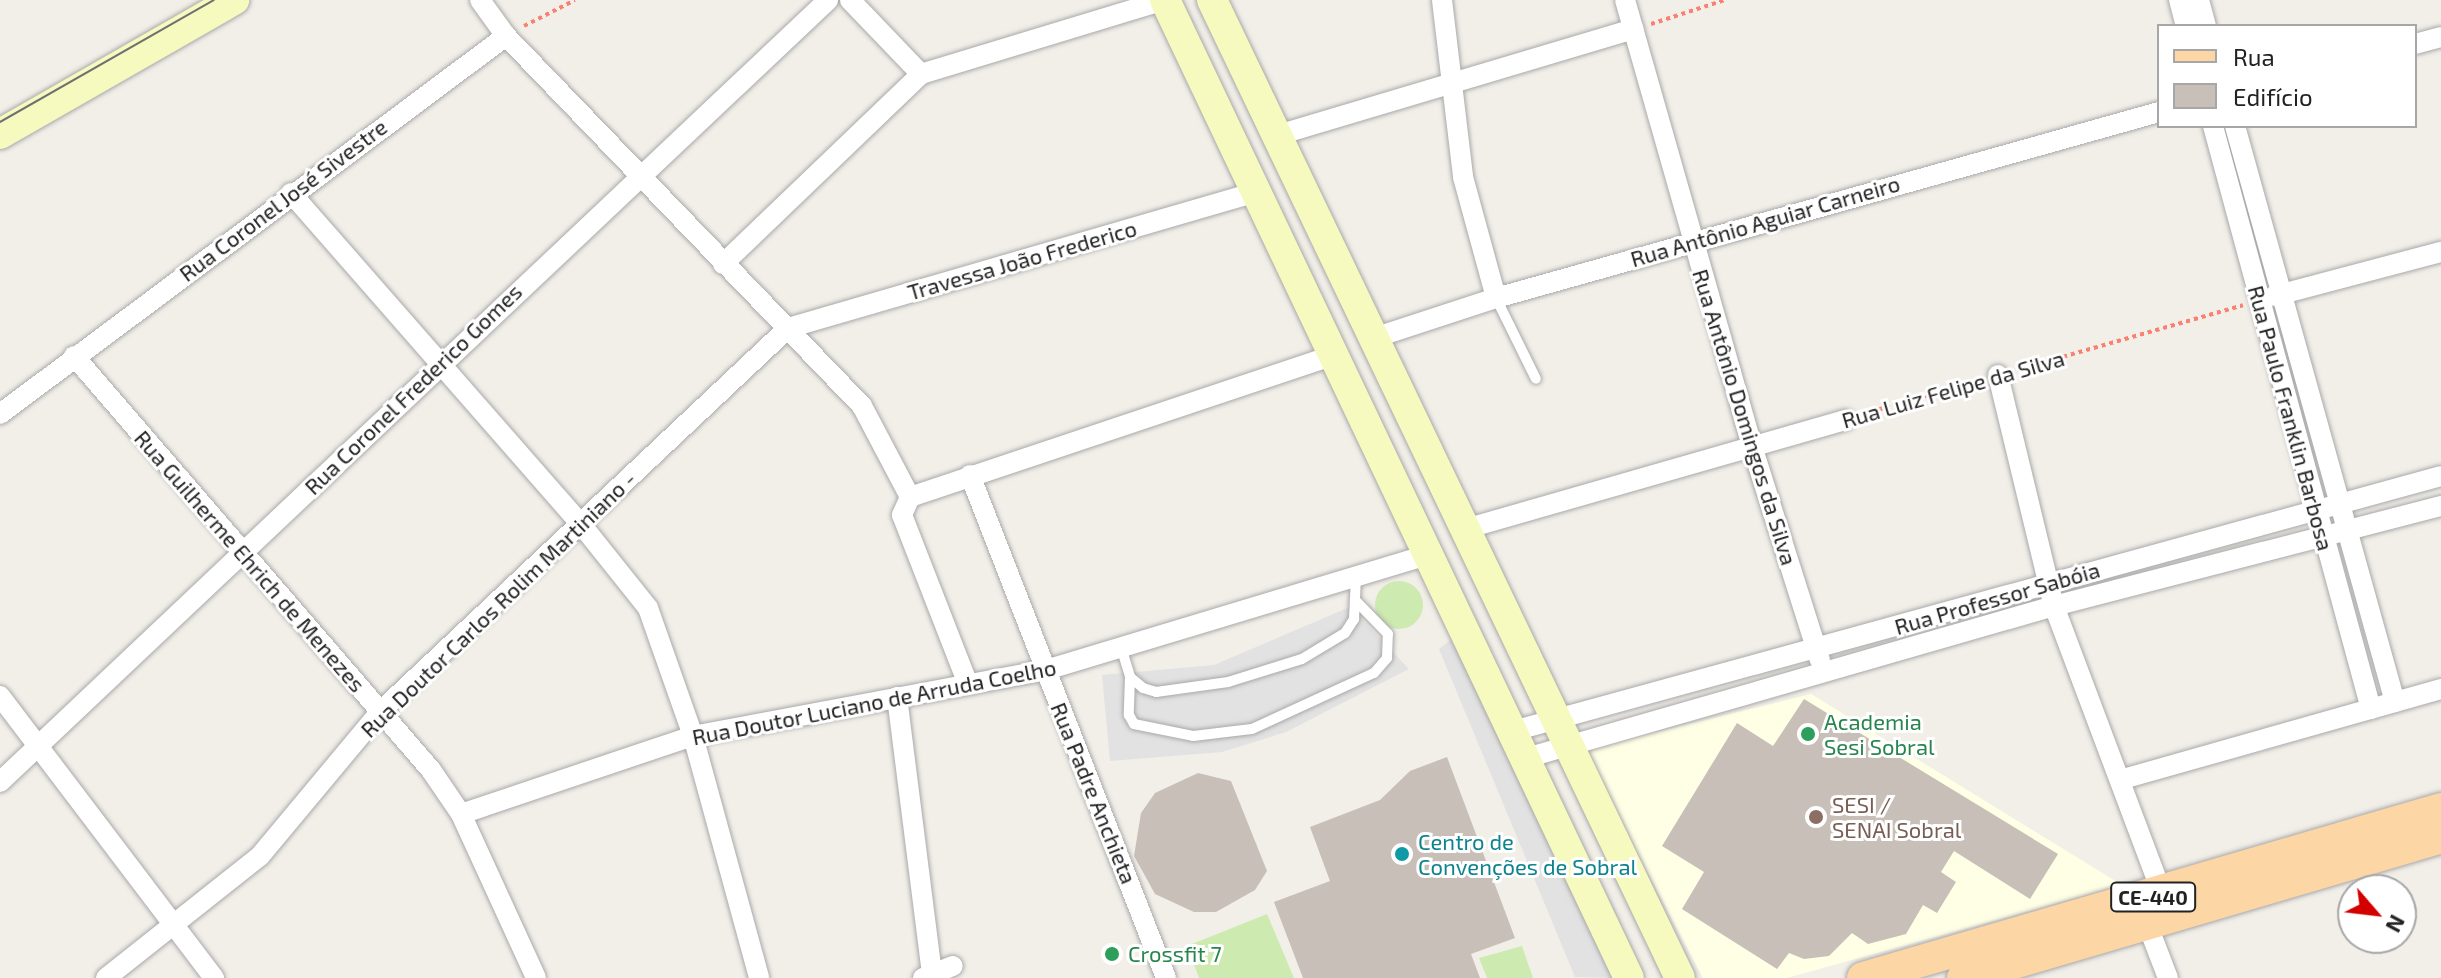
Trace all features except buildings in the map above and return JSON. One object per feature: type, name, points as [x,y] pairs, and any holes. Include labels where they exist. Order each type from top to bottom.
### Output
[{"type":"main road","points":[[0,134],[234,0]]},
{"type":"main road","points":[[1164,0],[1629,978]]},
{"type":"main road","points":[[1212,0],[1680,978]]},
{"type":"main road","points":[[1364,420],[1404,402]]},
{"type":"main road","name":"CE-440","points":[[1863,978],[2162,894],[2441,809]]},
{"type":"main road","name":"CE-440","points":[[1963,978],[2148,926],[2441,837]]},
{"type":"street","points":[[480,0],[506,36],[862,406],[910,497]]},
{"type":"street","name":"Rua Coronel Frederico Gomes","points":[[0,782],[440,362],[828,0]]},
{"type":"street","points":[[850,0],[921,74]]},
{"type":"street","points":[[723,264],[921,74],[1164,0]]},
{"type":"street","points":[[1442,0],[1469,209],[1496,298]]},
{"type":"street","name":"Rua Antônio Domingos da Silva","points":[[1625,0],[1752,446],[1824,672]]},
{"type":"street","points":[[2179,0],[2185,24]]},
{"type":"street","points":[[2199,0],[2205,24]]},
{"type":"street","points":[[1278,135],[1634,29]]},
{"type":"street","name":"Rua Coronel José Sivestre","points":[[0,414],[291,193],[506,36]]},
{"type":"street","points":[[2417,43],[2441,37]]},
{"type":"street","name":"Rua Antônio Aguiar Carneiro","points":[[1374,338],[1496,298],[1692,241],[2157,113]]},
{"type":"street","name":"Rua Paulo Franklin Barbosa","points":[[2214,128],[2371,709]]},
{"type":"street","name":"Rua Paulo Franklin Barbosa","points":[[2236,128],[2395,702]]},
{"type":"street","name":"Travessa João Frederico","points":[[788,328],[1257,192]]},
{"type":"street","points":[[291,193],[581,524],[648,608],[693,736],[759,978]]},
{"type":"street","points":[[2241,232],[2264,224]]},
{"type":"street","points":[[2259,300],[2441,252]]},
{"type":"street","name":"Rua Doutor Carlos Rolim Martiniano -","points":[[106,978],[170,923],[260,856],[380,712],[788,328]]},
{"type":"street","name":"Rua Guilherme Ehrich de Menezes","points":[[74,356],[380,712],[461,814],[536,978]]},
{"type":"street","points":[[968,684],[902,515],[910,497],[1332,356]]},
{"type":"street","points":[[1998,375],[2054,606],[2123,779],[2162,894]]},
{"type":"street","name":"Rua Luiz Felipe da Silva","points":[[1465,529],[1846,420]]},
{"type":"street","name":"Rua Padre Anchieta","points":[[970,475],[1166,978]]},
{"type":"street","name":"Rua Professor Sabóia","points":[[1560,732],[1817,648],[2047,582],[2441,476]]},
{"type":"street","name":"Rua Professor Sabóia","points":[[1560,732],[1824,672],[2054,606],[2324,539],[2441,506]]},
{"type":"street","name":"Rua Doutor Luciano de Arruda Coelho","points":[[461,814],[693,736],[1046,670],[1427,555]]},
{"type":"street","points":[[1971,606],[1976,629]]},
{"type":"street","points":[[2123,779],[2441,689]]},
{"type":"street","points":[[0,696],[214,978]]},
{"type":"street","points":[[897,697],[927,976],[953,966]]},
{"type":"street","points":[[1519,745],[1560,732]]},
{"type":"street","points":[[1519,745],[1560,732]]},
{"type":"street","points":[[2148,926],[2168,978]]},
{"type":"lane","points":[[1496,298],[1536,379]]},
{"type":"lane","points":[[1130,677],[1156,692],[1228,682],[1302,659],[1345,633],[1357,602],[1356,577]]},
{"type":"lane","points":[[1121,647],[1130,677],[1129,715],[1134,724],[1193,736],[1252,729],[1374,673],[1387,658],[1388,634],[1357,602]]},
{"type":"path","points":[[506,36],[575,0]]},
{"type":"path","points":[[1634,29],[1725,0]]},
{"type":"path","name":"Rua Luiz Felipe da Silva","points":[[1846,420],[2259,300]]},
{"type":"shaded area","points":[[1350,607],[1409,669],[1286,732],[1222,752],[1110,761],[1102,675],[1214,665]]},
{"type":"shaded area","points":[[1458,634],[1614,978],[1575,977],[1439,649]]},
{"type":"shaded area","name":"SESI / SENAI Sobral","points":[[1811,694],[2122,885],[1787,978],[1703,978],[1584,750]]},
{"type":"green space","points":[[1399,581],[1408,582],[1416,588],[1422,596],[1422,614],[1416,622],[1408,628],[1399,629],[1390,628],[1382,622],[1376,614],[1375,605],[1376,596],[1382,588],[1390,582]]},
{"type":"green space","points":[[1267,914],[1294,978],[1199,978],[1187,946]]},
{"type":"green space","points":[[1522,946],[1533,978],[1487,978],[1479,958]]},
{"type":"tram line","points":[[0,122],[214,0]]},
{"type":"place","name":"Academia Sesi Sobral","points":[[1808,734]]},
{"type":"place","name":"SESI / SENAI Sobral","points":[[1816,817]]},
{"type":"place","name":"Centro de Convenções de Sobral","points":[[1402,854]]},
{"type":"place","name":"Crossfit 7","points":[[1112,954]]}]
